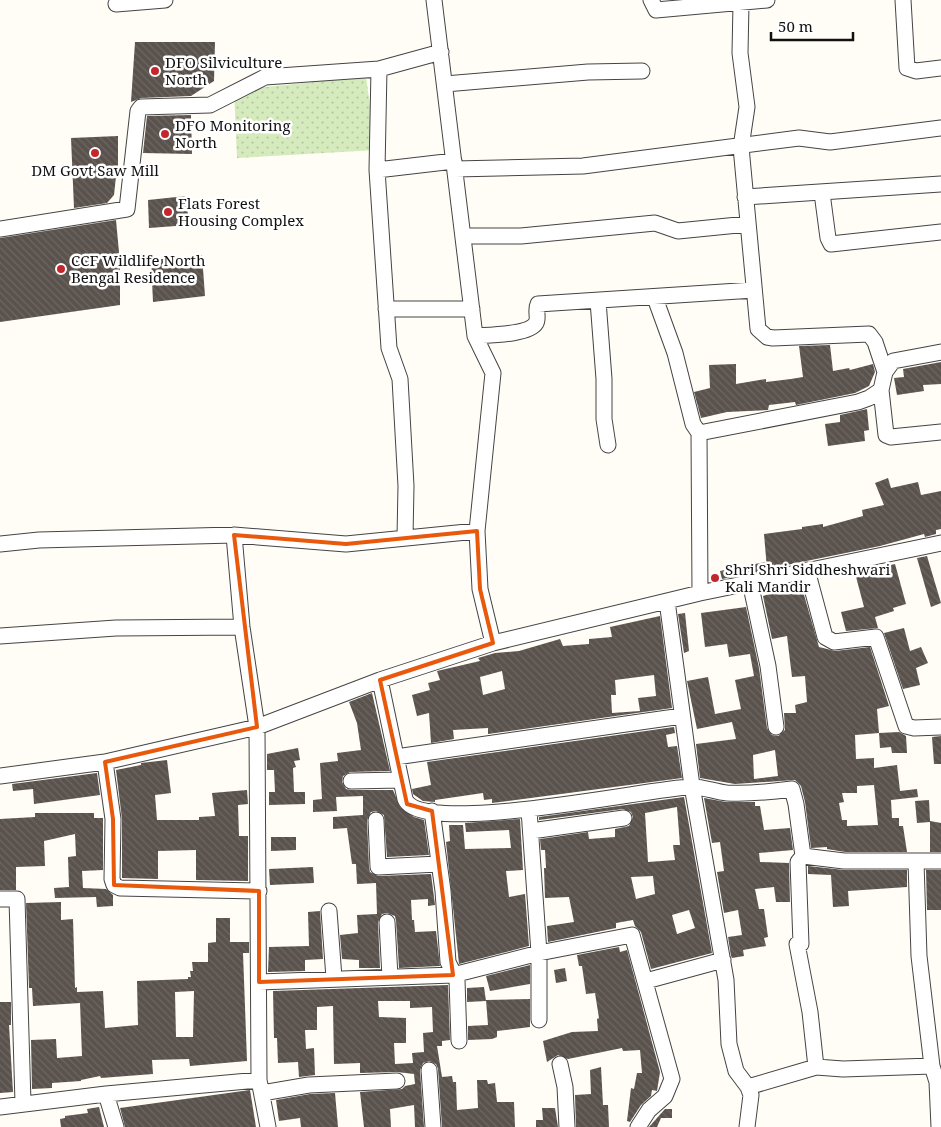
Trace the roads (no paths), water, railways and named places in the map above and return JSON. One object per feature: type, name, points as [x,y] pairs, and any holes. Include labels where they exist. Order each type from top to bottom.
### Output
[{"type":"street","points":[[116,4],[165,0]]},
{"type":"street","points":[[434,0],[465,236],[475,336],[493,373],[477,531],[480,590],[493,643]]},
{"type":"street","points":[[652,0],[656,10],[741,4],[761,0]]},
{"type":"street","points":[[903,0],[907,68],[916,71],[941,68]]},
{"type":"street","points":[[741,4],[740,53],[747,107],[741,147],[757,324],[761,334],[766,337],[869,334],[875,342],[885,372]]},
{"type":"street","points":[[0,229],[127,209],[138,110],[141,108],[210,104],[265,77],[379,69],[441,52]]},
{"type":"street","points":[[379,69],[377,170],[389,348],[400,378],[406,486],[405,537]]},
{"type":"street","points":[[444,84],[588,72],[642,71]]},
{"type":"street","points":[[377,170],[455,165],[583,166],[799,138],[830,142],[941,128]]},
{"type":"street","points":[[745,197],[941,184]]},
{"type":"street","points":[[822,192],[831,244],[941,232]]},
{"type":"street","points":[[465,236],[521,236],[655,223],[678,231],[748,224]]},
{"type":"street","points":[[475,336],[515,332],[532,327],[536,323],[538,304],[656,298],[754,290]]},
{"type":"street","points":[[656,298],[675,353],[693,424],[699,433],[700,593]]},
{"type":"street","points":[[598,301],[604,379],[604,419],[608,446]]},
{"type":"street","points":[[386,308],[472,309]]},
{"type":"street","points":[[941,352],[900,358],[893,361],[885,372],[881,390],[886,435],[891,437],[941,432]]},
{"type":"street","points":[[699,433],[825,410],[869,398],[881,390]]},
{"type":"street","points":[[0,544],[39,540],[234,536],[346,544],[477,531]]},
{"type":"street","points":[[234,536],[242,627],[257,727],[261,1086],[268,1127]]},
{"type":"street","points":[[0,776],[105,762],[257,727],[380,680],[493,643],[700,593],[941,543]]},
{"type":"street","points":[[807,570],[825,637],[834,642],[876,637],[906,726],[914,728],[941,727]]},
{"type":"street","points":[[750,582],[768,666],[776,727]]},
{"type":"street","points":[[667,601],[692,786],[723,960],[732,1058],[736,1071],[748,1087],[751,1106],[747,1127]]},
{"type":"street","points":[[0,636],[116,628],[242,627]]},
{"type":"street","points":[[380,680],[406,804],[415,810],[474,814],[529,810],[692,786],[743,794],[792,790],[796,804],[803,856],[798,862],[801,944],[797,944],[810,1012],[816,1066]]},
{"type":"street","points":[[396,757],[682,716]]},
{"type":"street","points":[[105,762],[113,819],[112,879],[117,887],[259,892]]},
{"type":"street","points":[[351,781],[401,780]]},
{"type":"street","points":[[529,810],[538,953],[539,1020]]},
{"type":"street","points":[[432,811],[443,891],[448,962],[457,980],[459,1041]]},
{"type":"street","points":[[531,831],[624,818]]},
{"type":"street","points":[[376,820],[378,867],[438,864]]},
{"type":"street","points":[[803,856],[844,861],[941,862]]},
{"type":"street","points":[[916,862],[919,956],[932,1066],[939,1082],[939,1127]]},
{"type":"street","points":[[0,899],[16,899],[23,1103]]},
{"type":"street","points":[[329,911],[334,978]]},
{"type":"street","points":[[387,922],[390,977]]},
{"type":"street","points":[[259,982],[453,975],[538,953],[632,934],[672,1079],[665,1096],[649,1110],[638,1127]]},
{"type":"street","points":[[646,981],[723,960]]},
{"type":"street","points":[[560,1064],[565,1087],[567,1127]]},
{"type":"street","points":[[748,1087],[816,1066],[843,1069],[932,1066]]},
{"type":"street","points":[[429,1070],[433,1127]]},
{"type":"street","points":[[0,1107],[106,1094],[397,1081]]},
{"type":"street","points":[[106,1094],[116,1127]]},
{"type":"place","name":"DFO Silviculture North","points":[[155,71]]},
{"type":"place","name":"DFO Monitoring North","points":[[165,134]]},
{"type":"place","name":"DM Govt Saw Mill","points":[[95,153]]},
{"type":"place","name":"Flats Forest Housing Complex","points":[[168,212]]},
{"type":"place","name":"CCF Wildlife North Bengal Residence","points":[[61,269]]},
{"type":"place","name":"Shri Shri Siddheshwari Kali Mandir","points":[[715,578]]}]
